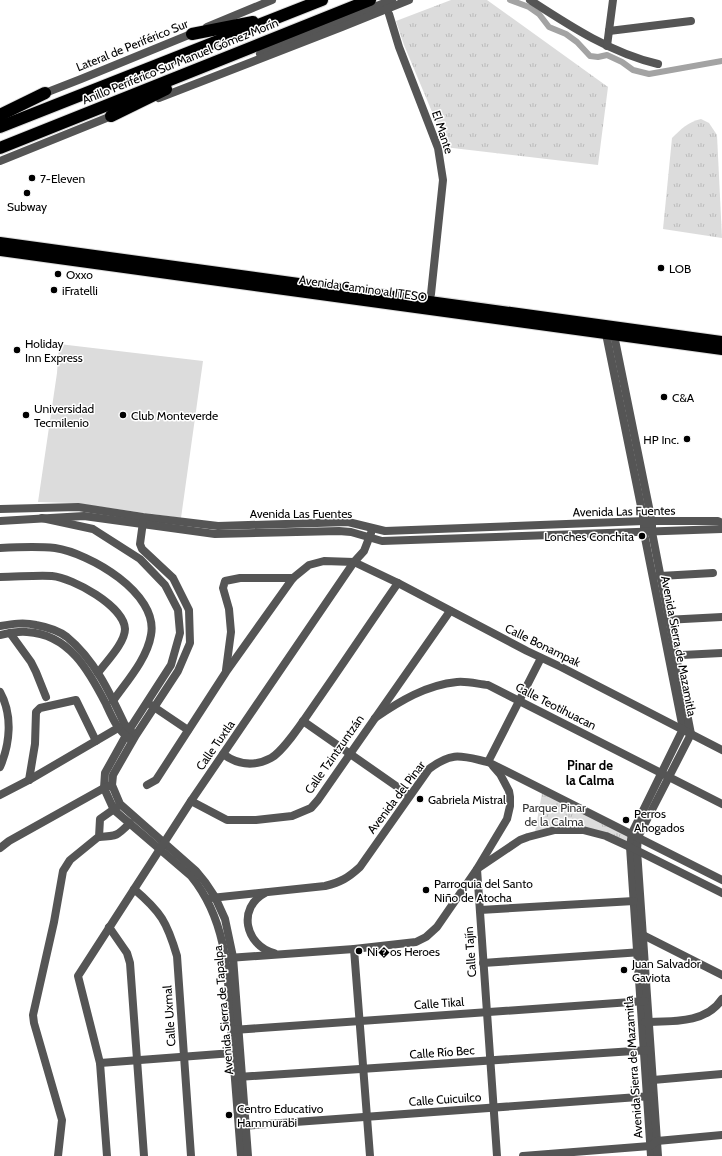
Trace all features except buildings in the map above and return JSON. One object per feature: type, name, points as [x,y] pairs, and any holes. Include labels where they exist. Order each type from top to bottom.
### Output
[{"type":"highway","name":"Anillo Periférico Sur Manuel Gómez Morín","points":[[0,127],[322,0]]},
{"type":"highway","name":"Anillo Periférico Sur Manuel Gómez Morín","points":[[0,148],[370,0]]},
{"type":"highway","points":[[192,34],[284,16]]},
{"type":"highway","points":[[112,116],[242,50]]},
{"type":"highway","points":[[0,114],[45,93]]},
{"type":"main road","name":"Avenida Camino al ITESO","points":[[0,242],[609,330],[722,350]]},
{"type":"main road","name":"Avenida Camino al ITESO","points":[[0,251],[428,305]]},
{"type":"main road","name":"Avenida Camino al ITESO","points":[[609,330],[722,341]]},
{"type":"street","name":"Lateral de Periférico Sur","points":[[0,110],[81,80],[272,0]]},
{"type":"street","points":[[226,72],[277,45],[392,0]]},
{"type":"street","points":[[0,161],[409,0]]},
{"type":"street","points":[[530,0],[552,15],[607,46],[639,60],[658,64]]},
{"type":"street","points":[[607,46],[613,0]]},
{"type":"street","name":"El Mante","points":[[389,14],[399,47],[438,148],[443,180],[428,305]]},
{"type":"street","points":[[609,31],[691,21]]},
{"type":"street","name":"Avenida Sierra de Mazamitla","points":[[609,330],[648,521],[648,532],[665,620],[683,729],[665,775],[635,835],[634,849],[634,902],[641,952],[654,1143],[658,1156]]},
{"type":"street","name":"Avenida Las Fuentes","points":[[0,509],[78,506],[143,521],[215,534],[339,531],[351,532],[382,541],[722,529]]},
{"type":"street","name":"Avenida Las Fuentes","points":[[0,521],[84,516],[218,526],[348,522],[385,531],[648,521],[718,521],[722,523]]},
{"type":"street","points":[[42,518],[93,530],[140,559],[165,585],[178,610],[180,633],[171,665],[151,705]]},
{"type":"street","points":[[0,848],[9,841],[108,786],[105,774],[151,705],[178,671],[190,643],[189,610],[173,578],[142,549],[140,544],[143,521]]},
{"type":"street","name":"Calle Tuxtla","points":[[100,1063],[78,976],[191,801],[354,562],[360,558],[373,529]]},
{"type":"street","name":"Avenida Sierra de Mazamitla","points":[[648,532],[660,576],[665,620],[691,734],[665,775]]},
{"type":"street","points":[[0,548],[56,548],[86,558],[103,567],[126,583],[144,604],[152,626],[151,636],[139,664],[114,701]]},
{"type":"street","points":[[147,785],[156,780],[226,672],[293,578],[310,565],[324,561],[354,562]]},
{"type":"street","name":"Calle Bonampak","points":[[354,562],[398,583],[722,750]]},
{"type":"street","points":[[660,576],[713,573]]},
{"type":"street","points":[[0,577],[52,576],[66,579],[80,585],[105,601],[123,621],[125,630],[118,646],[98,673]]},
{"type":"street","points":[[226,672],[231,632],[229,609],[222,588],[225,581],[240,578],[293,578]]},
{"type":"street","points":[[223,754],[228,758],[244,764],[249,764],[264,761],[279,752],[398,583]]},
{"type":"street","name":"Calle Tzintzuntzán","points":[[191,801],[227,820],[256,820],[292,816],[306,810],[314,804],[450,611]]},
{"type":"street","points":[[665,620],[722,617]]},
{"type":"street","points":[[0,626],[22,623],[36,624],[53,629],[66,636],[84,659],[98,673],[131,735]]},
{"type":"street","points":[[0,635],[27,632],[48,636],[62,643],[84,659],[118,728],[131,735]]},
{"type":"street","points":[[10,633],[31,662],[46,697]]},
{"type":"street","points":[[682,655],[722,653]]},
{"type":"street","points":[[230,957],[354,949],[416,942],[426,937],[437,927],[477,869],[507,819],[510,806],[510,797],[500,774],[488,762],[541,658]]},
{"type":"street","name":"Calle Teotihuacan","points":[[375,718],[416,692],[457,682],[488,685],[722,804]]},
{"type":"street","points":[[0,692],[8,714],[9,730],[5,754],[0,767]]},
{"type":"street","points":[[29,780],[35,744],[36,712],[40,708],[76,700],[96,741]]},
{"type":"street","points":[[151,705],[188,730]]},
{"type":"street","points":[[303,720],[410,795]]},
{"type":"street","points":[[0,795],[29,780],[118,728]]},
{"type":"street","name":"Avenida del Pinar","points":[[211,898],[325,886],[339,883],[350,876],[360,866],[429,769],[443,759],[454,756],[488,762],[722,880]]},
{"type":"street","name":"Avenida Sierra de Tapalpa","points":[[108,786],[117,807],[130,823],[162,845]]},
{"type":"street","points":[[99,836],[100,819],[117,807]]},
{"type":"street","name":"Avenida Sierra de Tapalpa","points":[[117,807],[196,871],[205,882],[211,898],[225,919],[230,957],[242,1126],[248,1156]]},
{"type":"street","points":[[58,1156],[62,1120],[33,1015],[54,922],[63,871],[70,860],[99,836],[118,835],[130,823]]},
{"type":"street","points":[[477,869],[520,840],[555,830],[574,830],[593,832],[634,849],[722,893]]},
{"type":"street","name":"Avenida Sierra de Mazamitla","points":[[634,849],[643,935],[641,952]]},
{"type":"street","name":"Calle Tajín","points":[[477,869],[497,1156]]},
{"type":"street","name":"Calle Uxmal","points":[[134,888],[156,908],[168,927],[177,956],[191,1156]]},
{"type":"street","points":[[268,892],[258,897],[250,910],[248,916],[248,927],[250,935],[257,944],[266,950],[277,954]]},
{"type":"street","points":[[480,910],[634,902]]},
{"type":"street","points":[[109,927],[127,953],[130,962],[144,1156]]},
{"type":"street","points":[[643,935],[722,975]]},
{"type":"street","points":[[354,949],[370,1156]]},
{"type":"street","points":[[483,963],[641,952]]},
{"type":"street","points":[[646,1022],[699,1018],[717,1006],[722,999]]},
{"type":"street","name":"Calle Tikal","points":[[235,1030],[644,1001]]},
{"type":"street","name":"Avenida Sierra de Tapalpa","points":[[235,1030],[233,1053],[238,1077]]},
{"type":"street","name":"Avenida Sierra de Mazamitla","points":[[648,1050],[653,1080],[651,1096]]},
{"type":"street","name":"Calle Río Bec","points":[[238,1077],[648,1050]]},
{"type":"street","points":[[107,1156],[100,1063],[233,1053]]},
{"type":"street","points":[[653,1080],[722,1074]]},
{"type":"street","name":"Calle Cuicuilco","points":[[242,1126],[651,1096]]},
{"type":"street","name":"Avenida Sierra de Tapalpa","points":[[240,1156],[242,1126]]},
{"type":"street","points":[[523,1156],[654,1143],[722,1134]]},
{"type":"street","name":"Avenida Sierra de Mazamitla","points":[[651,1156],[654,1143]]},
{"type":"green space","points":[[451,0],[487,0],[608,87],[598,165],[444,147],[440,131],[404,45],[396,21]]},
{"type":"green space","points":[[701,119],[709,123],[717,135],[722,238],[663,229],[672,138],[688,124]]},
{"type":"green space","name":"Club Monteverde","points":[[59,344],[203,361],[181,518],[73,503],[38,502],[57,373]]},
{"type":"green space","name":"Parque Pinar de la Calma","points":[[542,793],[630,835],[628,844],[601,832],[535,832]]},
{"type":"waterway","points":[[510,0],[529,7],[539,14],[549,27],[566,34],[577,42],[590,56],[598,57],[607,55],[622,62],[633,70],[649,74],[722,61]]},
{"type":"place","name":"7-Eleven","points":[[32,178]]},
{"type":"place","name":"Subway","points":[[27,193]]},
{"type":"place","name":"LOB","points":[[661,268]]},
{"type":"place","name":"Oxxo","points":[[58,274]]},
{"type":"place","name":"iFratelli","points":[[54,290]]},
{"type":"place","name":"Holiday Inn Express","points":[[17,350]]},
{"type":"place","name":"C&A","points":[[664,397]]},
{"type":"place","name":"Universidad Tecmilenio","points":[[26,415]]},
{"type":"place","name":"Club Monteverde","points":[[123,415]]},
{"type":"place","name":"HP Inc.","points":[[687,439]]},
{"type":"place","name":"Lonches Conchita","points":[[642,536]]},
{"type":"place","name":"Gabriela Mistral","points":[[420,799]]},
{"type":"place","name":"Perros Ahogados","points":[[626,820]]},
{"type":"place","name":"Parroquia del Santo Niño de Atocha","points":[[426,890]]},
{"type":"place","name":"Ni�os Heroes","points":[[359,951]]},
{"type":"place","name":"Juan Salvador Gaviota","points":[[624,970]]},
{"type":"place","name":"Centro Educativo Hammurabi","points":[[229,1115]]},
{"type":"district","name":"Pinar de la Calma","points":[[590,772]]}]
